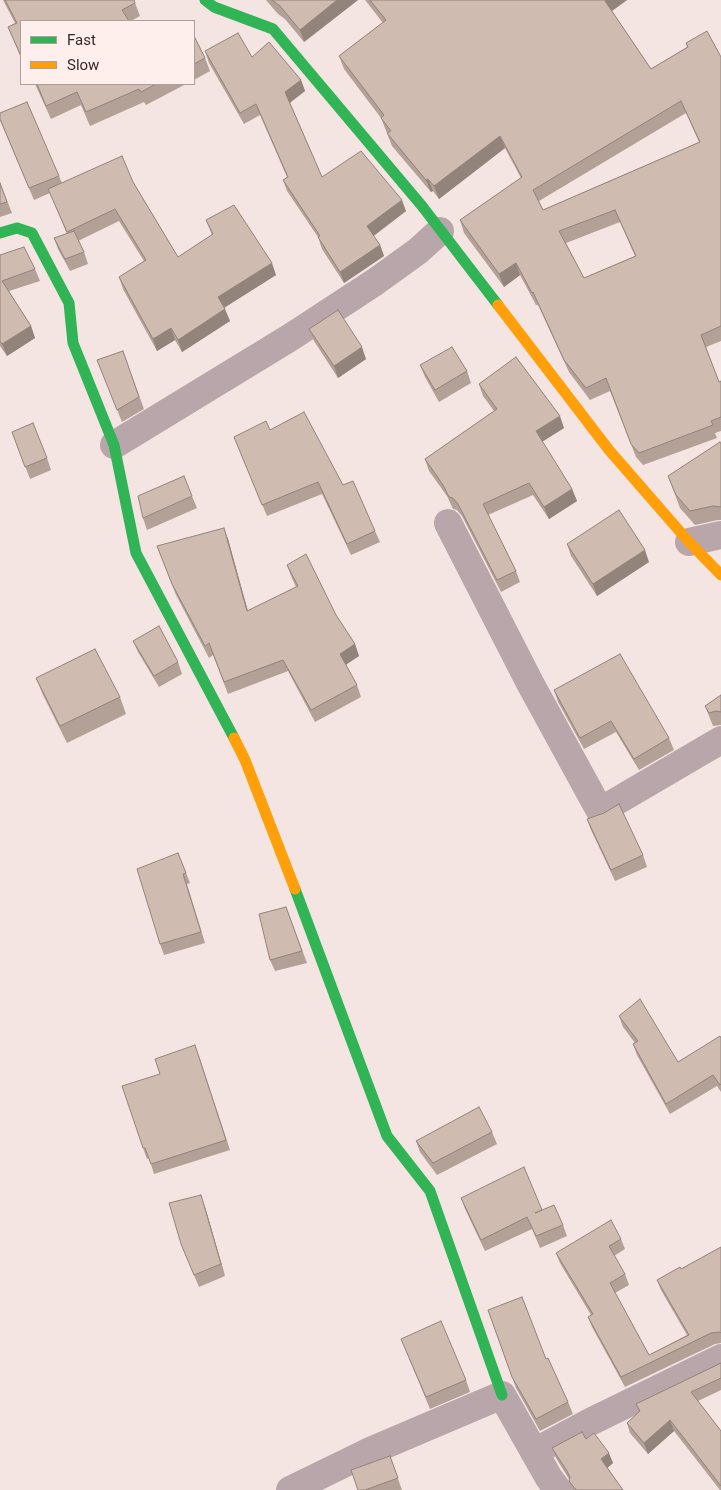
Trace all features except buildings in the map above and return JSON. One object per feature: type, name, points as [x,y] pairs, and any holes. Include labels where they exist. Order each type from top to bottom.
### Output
[{"type":"street","points":[[205,0],[214,7],[273,29],[416,199],[609,450],[689,542],[721,575]]},
{"type":"street","points":[[0,233],[17,228],[32,233],[68,303],[73,343],[114,446],[136,553],[244,760],[311,930],[387,1136],[430,1191],[502,1395],[549,1478],[558,1490]]},
{"type":"street","points":[[114,446],[375,282],[418,251],[440,231]]},
{"type":"street","points":[[448,523],[530,683],[600,810],[721,740]]},
{"type":"street","points":[[689,542],[721,535]]},
{"type":"street","points":[[534,1452],[590,1422],[721,1358]]},
{"type":"street","points":[[290,1490],[368,1452],[502,1395]]},
{"type":"traffic: fast","points":[[205,0],[214,7],[273,29],[422,206],[498,305]]},
{"type":"traffic: fast","points":[[0,233],[17,228],[32,233],[69,303],[73,343],[114,445],[136,553],[234,738]]},
{"type":"traffic: fast","points":[[295,889],[387,1136],[430,1191],[502,1395]]},
{"type":"traffic: slow","points":[[498,305],[609,450],[689,542],[721,575]]},
{"type":"traffic: slow","points":[[234,738],[245,760],[295,889]]}]
